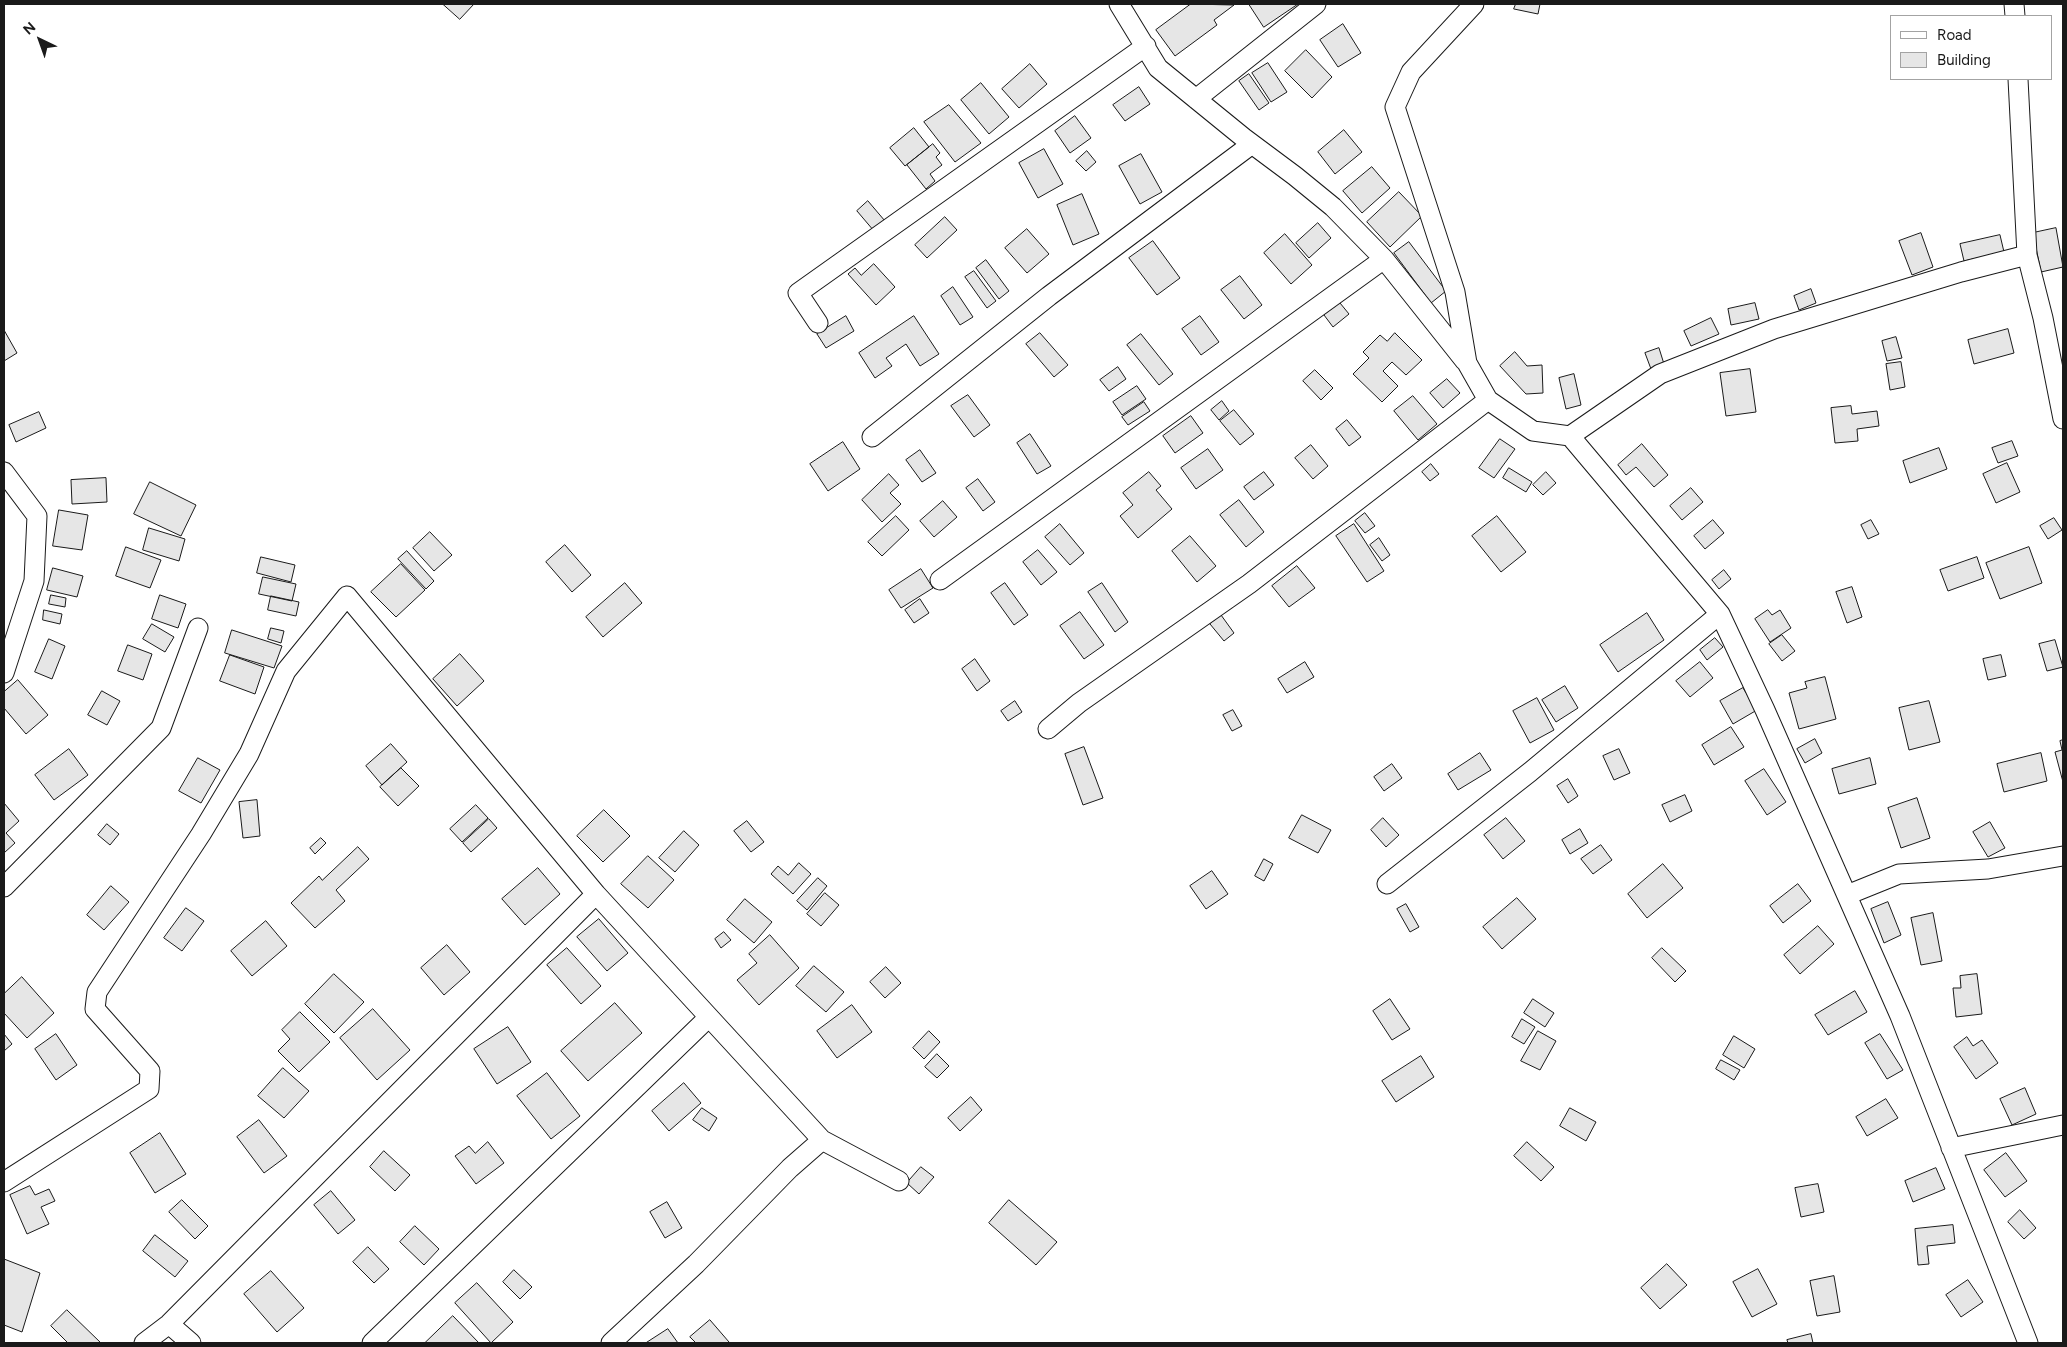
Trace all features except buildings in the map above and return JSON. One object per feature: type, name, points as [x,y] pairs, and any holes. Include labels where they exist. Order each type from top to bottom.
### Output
[{"type":"street","points":[[1119,4],[1158,68],[1333,208],[1384,259],[1467,363],[1488,400],[1533,431],[1570,436],[1720,614],[1765,710],[1900,1016],[2028,1343]]},
{"type":"street","points":[[1196,99],[1316,4]]},
{"type":"street","points":[[1467,363],[1455,292],[1395,107],[1411,72],[1474,4]]},
{"type":"street","points":[[818,323],[798,293],[1146,46]]},
{"type":"street","points":[[2018,80],[2027,255],[2043,318],[2063,419]]},
{"type":"street","points":[[872,437],[1049,296],[1252,144]]},
{"type":"street","points":[[1570,436],[1660,374],[1669,370],[1774,329],[1961,272],[2027,255]]},
{"type":"street","points":[[940,580],[1384,259]]},
{"type":"street","points":[[1048,729],[1079,702],[1249,584],[1488,400]]},
{"type":"street","points":[[4,472],[37,516],[34,581],[4,673]]},
{"type":"street","points":[[4,1182],[149,1089],[150,1071],[94,1009],[97,992],[206,826],[249,754],[286,671],[347,596],[596,894],[822,1140],[899,1181]]},
{"type":"street","points":[[1387,884],[1530,772],[1720,614]]},
{"type":"street","points":[[4,887],[162,728],[198,628]]},
{"type":"street","points":[[1847,895],[1899,874],[1988,869],[2063,856]]},
{"type":"street","points":[[144,1343],[170,1324],[596,894]]},
{"type":"street","points":[[372,1343],[709,1017]]},
{"type":"street","points":[[1951,1148],[2063,1125]]},
{"type":"street","points":[[611,1343],[696,1264],[790,1168],[822,1140]]},
{"type":"street","points":[[170,1324],[191,1343]]}]
